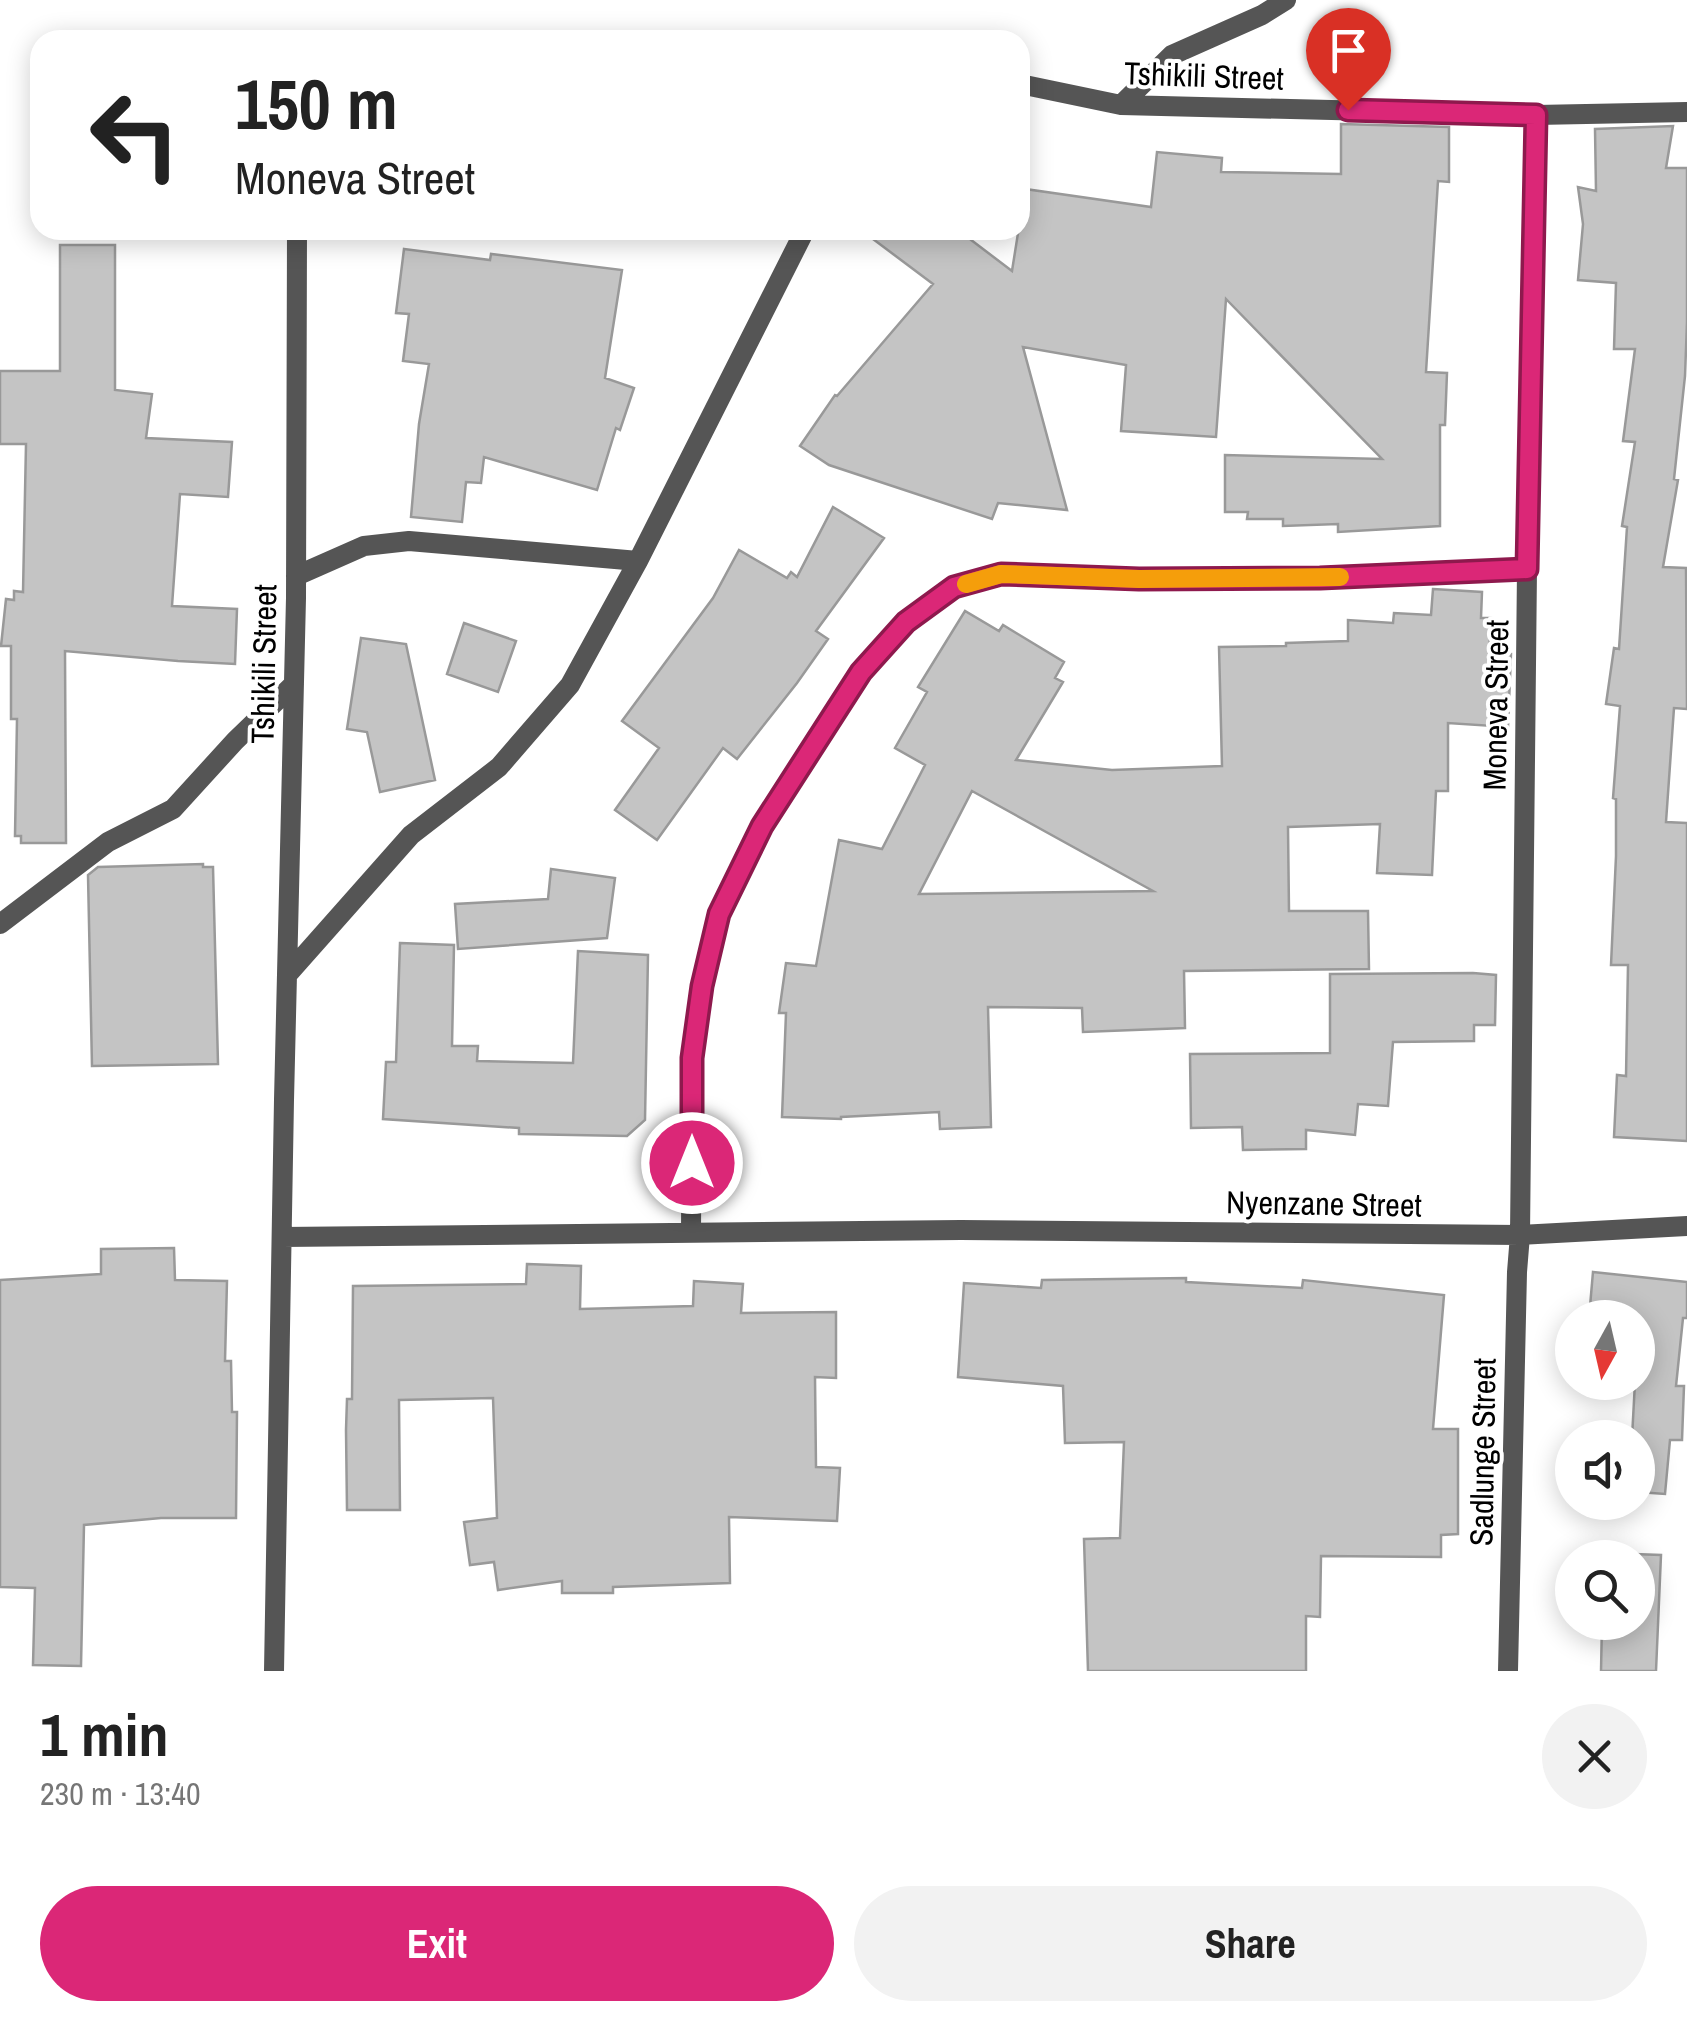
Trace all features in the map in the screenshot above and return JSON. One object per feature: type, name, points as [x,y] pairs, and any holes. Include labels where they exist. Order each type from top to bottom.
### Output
[{"type":"street","points":[[1121,105],[1172,55],[1262,15],[1286,0]]},
{"type":"street","name":"Tshikili Street","points":[[1030,86],[1121,105],[1536,115],[1687,112]]},
{"type":"street","name":"Moneva Street","points":[[1520,1236],[1536,115]]},
{"type":"street","name":"Tshikili Street","points":[[274,1671],[296,576],[297,240]]},
{"type":"street","points":[[287,975],[411,835],[498,767],[570,685],[638,561],[800,240]]},
{"type":"street","points":[[296,576],[364,546],[409,541],[638,561]]},
{"type":"street","points":[[692,1232],[692,1058],[702,986],[719,914],[762,826],[821,731],[861,672],[906,622],[954,587],[1001,574],[1139,579],[1302,578],[1527,569]]},
{"type":"street","points":[[0,924],[108,842],[173,809],[294,684]]},
{"type":"street","name":"Nyenzane Street","points":[[282,1237],[961,1230],[1520,1236],[1687,1226]]},
{"type":"street","name":"Sadlunge Street","points":[[1508,1671],[1520,1236]]},
{"type":"building","points":[[1341,124],[1449,127],[1449,182],[1438,181],[1426,372],[1447,373],[1445,425],[1440,425],[1440,526],[1338,532],[1338,524],[1283,526],[1283,519],[1247,519],[1248,512],[1225,512],[1225,455],[1382,459],[1226,299],[1216,437],[1121,431],[1126,365],[1023,347],[1067,510],[998,503],[992,519],[829,465],[800,446],[835,395],[933,284],[874,240],[971,240],[1012,271],[1017,240],[1030,240],[1030,190],[1151,207],[1157,152],[1222,158],[1221,172],[1341,174]]},
{"type":"building","points":[[1673,126],[1666,168],[1687,168],[1687,322],[1674,479],[1678,480],[1663,567],[1686,568],[1687,709],[1674,708],[1666,822],[1687,823],[1687,1141],[1614,1137],[1617,1075],[1626,1076],[1628,965],[1611,965],[1616,856],[1613,798],[1620,706],[1606,704],[1614,648],[1619,649],[1627,527],[1622,526],[1635,442],[1623,441],[1635,349],[1614,349],[1616,283],[1578,280],[1583,224],[1578,187],[1596,191],[1595,129]]},
{"type":"building","points":[[60,245],[115,245],[115,390],[152,394],[146,438],[232,442],[228,497],[180,494],[172,606],[237,609],[235,664],[65,651],[66,843],[21,843],[21,836],[15,836],[17,719],[11,719],[11,646],[1,646],[6,599],[14,600],[14,591],[23,592],[26,444],[0,444],[0,371],[60,371]]},
{"type":"building","points":[[404,249],[490,260],[491,254],[622,270],[605,378],[634,388],[620,430],[616,428],[597,490],[484,457],[481,483],[466,482],[462,522],[411,517],[429,364],[403,361],[409,314],[396,313]]},
{"type":"building","points":[[833,507],[884,538],[816,631],[828,639],[797,683],[737,759],[723,748],[657,840],[615,810],[659,748],[622,721],[713,598],[739,550],[787,578],[791,572],[797,577]]},
{"type":"building","points":[[1433,589],[1482,592],[1481,618],[1491,618],[1489,653],[1511,654],[1508,727],[1448,723],[1448,791],[1436,791],[1432,875],[1377,873],[1380,824],[1288,827],[1289,911],[1368,911],[1369,969],[1184,971],[1185,1028],[1083,1032],[1082,1008],[988,1007],[991,1127],[940,1129],[939,1112],[841,1119],[782,1117],[786,1013],[779,1013],[786,963],[816,966],[839,840],[882,849],[925,765],[895,748],[927,692],[918,687],[965,611],[999,631],[1003,625],[1064,662],[1055,678],[1063,682],[1016,760],[1112,770],[1222,766],[1219,647],[1348,641],[1348,620],[1393,623],[1394,613],[1431,615]],"holes":[[[972,791],[1153,891],[919,894]]]},
{"type":"building","points":[[464,623],[516,641],[498,692],[447,674]]},
{"type":"building","points":[[361,638],[406,644],[435,780],[380,792],[367,732],[347,729]]},
{"type":"building","points":[[98,867],[213,867],[218,1064],[92,1066],[88,875]]},
{"type":"building","points":[[551,869],[615,878],[607,938],[458,949],[455,904],[548,899]]},
{"type":"building","points":[[400,943],[454,945],[452,1046],[478,1046],[477,1061],[573,1063],[578,951],[648,955],[645,1120],[627,1136],[519,1134],[519,1128],[383,1119],[386,1062],[396,1062]]},
{"type":"building","points":[[1330,974],[1496,975],[1495,1025],[1474,1025],[1474,1041],[1393,1042],[1388,1106],[1358,1104],[1355,1135],[1306,1130],[1306,1149],[1243,1150],[1242,1127],[1191,1128],[1190,1054],[1330,1053]]},
{"type":"building","points":[[174,1248],[175,1280],[227,1281],[225,1361],[231,1361],[232,1412],[237,1412],[236,1518],[161,1518],[84,1525],[81,1666],[33,1665],[35,1588],[0,1587],[0,1280],[101,1274],[101,1249]]},
{"type":"building","points":[[527,1264],[581,1266],[580,1309],[693,1306],[694,1281],[743,1284],[741,1313],[836,1312],[836,1378],[815,1377],[816,1467],[840,1468],[837,1521],[729,1517],[730,1583],[613,1587],[613,1593],[562,1593],[562,1581],[498,1590],[494,1562],[470,1565],[464,1522],[497,1518],[493,1398],[399,1400],[400,1510],[347,1510],[346,1430],[347,1399],[352,1399],[353,1286],[526,1284]]},
{"type":"building","points":[[1593,1272],[1687,1282],[1687,1318],[1683,1318],[1676,1386],[1684,1386],[1682,1440],[1670,1440],[1665,1494],[1655,1493],[1655,1420],[1633,1420],[1634,1400],[1655,1400],[1655,1300],[1591,1300]]},
{"type":"building","points":[[1186,1278],[1186,1282],[1302,1288],[1303,1280],[1444,1295],[1433,1429],[1458,1429],[1458,1534],[1441,1535],[1441,1557],[1321,1556],[1320,1617],[1306,1616],[1306,1671],[1088,1671],[1084,1539],[1120,1538],[1124,1442],[1065,1443],[1063,1386],[958,1377],[964,1283],[1041,1288],[1042,1280]]},
{"type":"building","points":[[1655,1555],[1661,1555],[1656,1671],[1601,1671],[1602,1640],[1655,1640]]},
{"type":"slow traffic","points":[[966,584],[1001,574],[1139,579],[1340,577]]},
{"type":"route","points":[[692,1163],[692,1058],[702,986],[719,914],[762,826],[861,672],[906,622],[954,587],[1001,574],[1139,579],[1320,578],[1527,569],[1536,115],[1348,110]]}]
